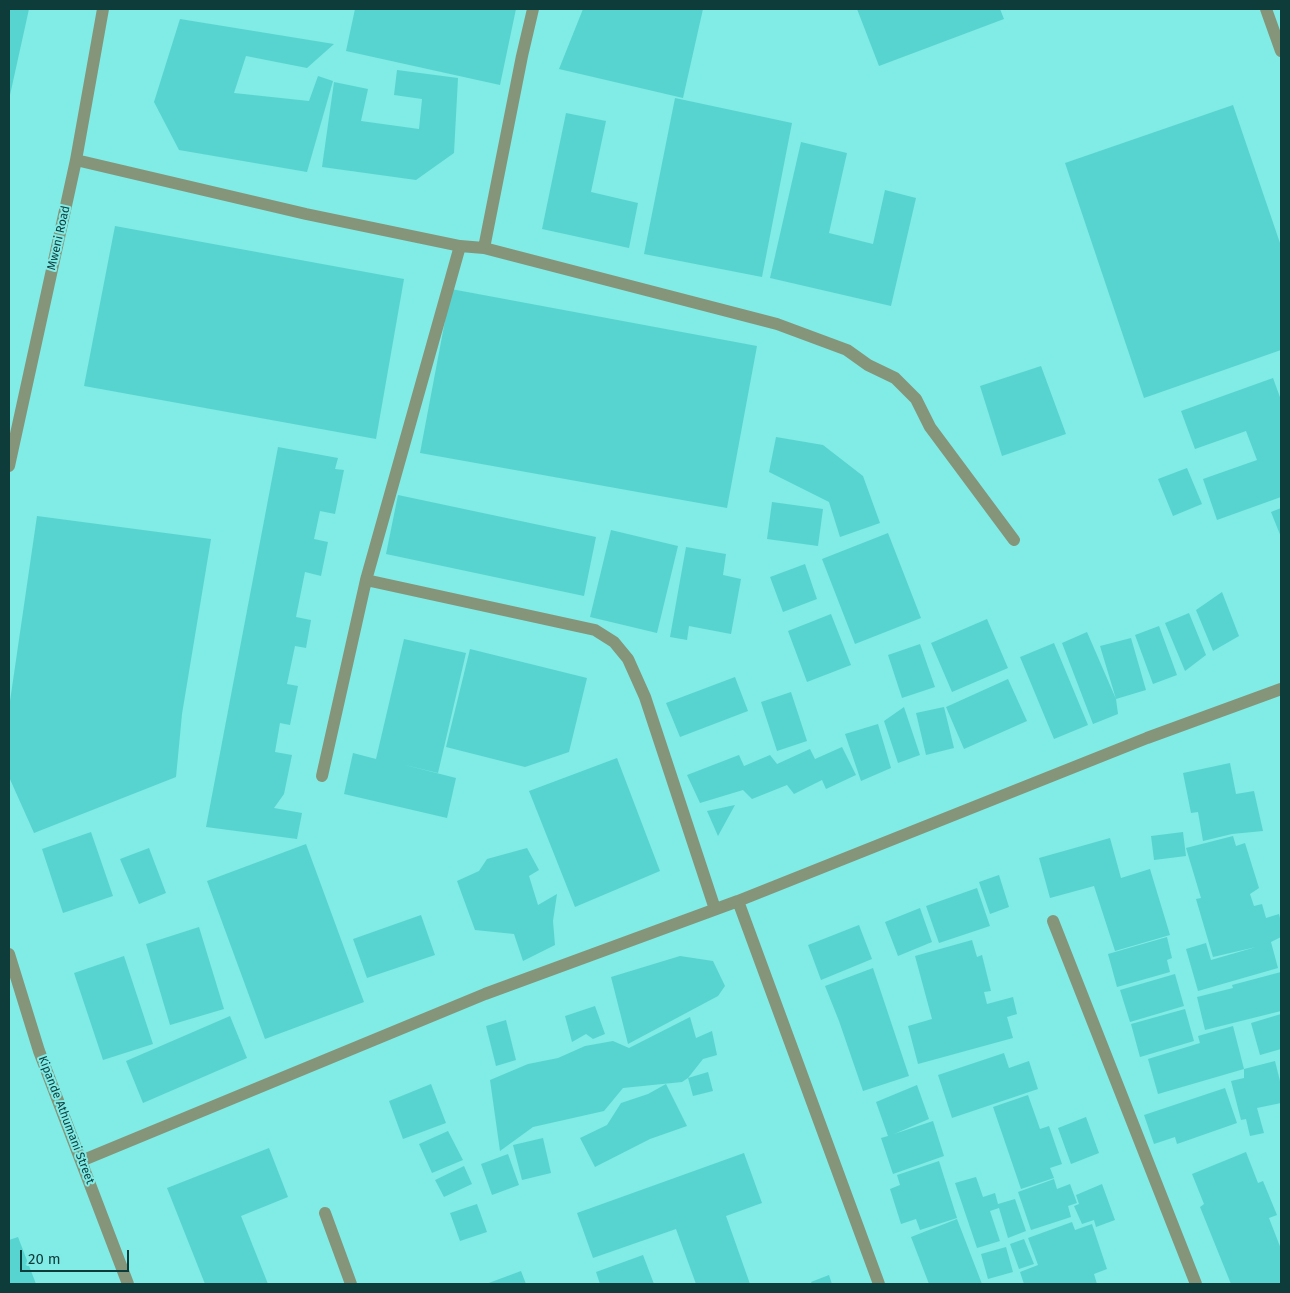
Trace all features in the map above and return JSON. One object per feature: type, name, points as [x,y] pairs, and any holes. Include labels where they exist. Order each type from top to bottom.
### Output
[{"type":"street","name":"Mweni Road","points":[[9,466],[76,160],[103,9]]},
{"type":"street","points":[[484,248],[533,9]]},
{"type":"street","points":[[1266,9],[1281,51]]},
{"type":"street","points":[[76,160],[306,214],[460,246],[484,248],[777,324],[847,350],[868,365],[895,378],[916,399],[930,426],[1014,540]]},
{"type":"street","points":[[322,776],[366,580],[460,246]]},
{"type":"street","points":[[366,580],[595,630],[614,642],[628,660],[645,697],[715,909]]},
{"type":"street","points":[[81,1161],[485,994],[738,901],[1147,738],[1281,689]]},
{"type":"street","points":[[738,901],[879,1284]]},
{"type":"street","points":[[1053,921],[1196,1284]]},
{"type":"street","name":"Kipande Athumani Street","points":[[9,954],[39,1051],[128,1284]]},
{"type":"street","points":[[325,1213],[351,1284]]},
{"type":"building","points":[[9,9],[29,9],[10,95],[9,95]]},
{"type":"building","points":[[355,9],[516,9],[500,85],[346,51]]},
{"type":"building","points":[[583,9],[703,9],[683,98],[559,69]]},
{"type":"building","points":[[857,9],[1000,9],[1004,19],[879,66]]},
{"type":"building","points":[[180,19],[334,44],[307,68],[246,56],[234,93],[309,101],[318,76],[333,81],[307,172],[179,150],[154,102]]},
{"type":"building","points":[[397,70],[458,78],[454,153],[416,180],[322,167],[334,82],[368,89],[361,121],[419,129],[422,99],[394,95]]},
{"type":"building","points":[[675,98],[792,123],[762,277],[644,254]]},
{"type":"building","points":[[1233,105],[1281,246],[1281,350],[1144,398],[1065,163]]},
{"type":"building","points":[[566,113],[606,121],[591,192],[638,203],[629,248],[542,229]]},
{"type":"building","points":[[801,142],[847,153],[829,233],[873,244],[885,190],[916,198],[891,306],[770,278]]},
{"type":"building","points":[[115,226],[404,279],[376,439],[84,386]]},
{"type":"building","points":[[451,289],[757,346],[727,508],[420,453]]},
{"type":"building","points":[[1041,366],[1066,434],[1002,456],[980,386]]},
{"type":"building","points":[[1273,378],[1281,400],[1281,497],[1217,520],[1203,479],[1257,460],[1246,431],[1195,449],[1181,411]]},
{"type":"building","points":[[776,437],[823,445],[863,476],[880,523],[840,537],[829,502],[769,472]]},
{"type":"building","points":[[278,447],[338,458],[335,469],[344,470],[335,514],[320,511],[314,539],[328,542],[321,576],[305,572],[296,617],[311,620],[306,648],[295,646],[287,684],[298,686],[290,725],[280,723],[275,752],[292,755],[284,794],[274,808],[302,813],[297,839],[206,827]]},
{"type":"building","points":[[1187,468],[1202,504],[1173,516],[1158,479]]},
{"type":"building","points":[[398,495],[596,537],[584,596],[386,554]]},
{"type":"building","points":[[772,502],[823,509],[818,546],[767,539]]},
{"type":"building","points":[[1281,508],[1281,537],[1271,512]]},
{"type":"building","points":[[37,516],[211,539],[182,714],[176,777],[34,833],[9,777],[9,708]]},
{"type":"building","points":[[611,530],[678,546],[657,633],[590,617]]},
{"type":"building","points":[[888,533],[921,618],[855,644],[822,559]]},
{"type":"building","points":[[686,547],[726,554],[723,575],[741,579],[731,634],[689,626],[687,640],[670,637]]},
{"type":"building","points":[[805,564],[817,599],[783,612],[770,577]]},
{"type":"building","points":[[1222,592],[1239,636],[1213,651],[1196,610]]},
{"type":"building","points":[[1189,613],[1206,655],[1185,671],[1165,623]]},
{"type":"building","points":[[831,614],[851,665],[807,682],[788,631]]},
{"type":"building","points":[[987,619],[1008,668],[952,692],[931,643]]},
{"type":"building","points":[[1159,626],[1177,675],[1153,684],[1135,635]]},
{"type":"building","points":[[1087,632],[1116,699],[1118,714],[1093,724],[1062,643]]},
{"type":"building","points":[[1131,638],[1146,690],[1116,699],[1100,646]]},
{"type":"building","points":[[404,639],[466,653],[438,773],[401,764],[456,778],[447,818],[344,794],[353,753],[376,759]]},
{"type":"building","points":[[1054,643],[1088,725],[1054,739],[1020,657]]},
{"type":"building","points":[[920,644],[935,687],[902,698],[888,655]]},
{"type":"building","points":[[470,649],[587,678],[569,752],[525,767],[446,747]]},
{"type":"building","points":[[735,677],[748,711],[680,737],[666,703]]},
{"type":"building","points":[[1008,679],[1027,721],[964,749],[946,707]]},
{"type":"building","points":[[791,692],[807,741],[777,751],[761,702]]},
{"type":"building","points":[[904,707],[920,755],[898,763],[884,721]]},
{"type":"building","points":[[944,707],[954,748],[926,755],[916,713]]},
{"type":"building","points":[[878,724],[891,768],[861,781],[845,734]]},
{"type":"building","points":[[842,747],[856,775],[826,789],[822,780],[794,794],[787,785],[752,799],[743,790],[700,803],[687,775],[739,755],[744,766],[770,755],[777,764],[810,749],[815,759]]},
{"type":"building","points":[[617,758],[660,871],[575,907],[529,791]]},
{"type":"building","points":[[1230,763],[1236,794],[1254,791],[1263,831],[1232,834],[1203,841],[1198,812],[1191,813],[1183,773]]},
{"type":"building","points":[[735,805],[718,836],[707,811]]},
{"type":"building","points":[[91,832],[113,896],[63,913],[42,849]]},
{"type":"building","points":[[1183,832],[1186,856],[1154,860],[1151,836]]},
{"type":"building","points":[[1233,836],[1236,846],[1245,843],[1259,888],[1250,894],[1254,906],[1262,904],[1266,918],[1279,914],[1281,937],[1271,942],[1278,968],[1198,991],[1186,949],[1206,943],[1211,960],[1256,947],[1213,957],[1196,899],[1201,898],[1186,848]]},
{"type":"building","points":[[1110,838],[1121,878],[1150,869],[1170,935],[1115,951],[1094,886],[1050,898],[1039,858]]},
{"type":"building","points":[[306,844],[364,1002],[265,1039],[207,881]]},
{"type":"building","points":[[149,848],[166,893],[139,904],[120,859]]},
{"type":"building","points":[[527,848],[539,870],[529,876],[538,905],[557,894],[553,921],[555,945],[523,961],[514,934],[475,930],[457,881],[479,871],[487,859]]},
{"type":"building","points":[[999,875],[1009,907],[990,914],[979,882]]},
{"type":"building","points":[[977,888],[990,926],[939,943],[926,906]]},
{"type":"building","points":[[920,908],[932,942],[898,956],[885,922]]},
{"type":"building","points":[[421,915],[435,955],[367,978],[353,939]]},
{"type":"building","points":[[859,925],[872,959],[821,980],[808,945]]},
{"type":"building","points":[[199,927],[224,1009],[170,1025],[146,944]]},
{"type":"building","points":[[1167,937],[1172,958],[1167,960],[1170,972],[1117,987],[1108,954]]},
{"type":"building","points":[[972,940],[977,957],[982,955],[991,991],[984,992],[987,1004],[1013,997],[1017,1014],[1007,1017],[1013,1038],[918,1064],[908,1026],[932,1019],[915,956]]},
{"type":"building","points":[[124,956],[153,1044],[103,1060],[74,973]]},
{"type":"building","points":[[680,956],[713,961],[725,986],[718,996],[628,1044],[611,977]]},
{"type":"building","points":[[873,968],[909,1076],[863,1091],[825,986]]},
{"type":"building","points":[[1281,972],[1281,1011],[1205,1030],[1197,997],[1233,988],[1232,985]]},
{"type":"building","points":[[1175,974],[1184,1006],[1130,1022],[1120,990]]},
{"type":"building","points":[[595,1006],[605,1034],[593,1039],[586,1034],[572,1042],[565,1016]]},
{"type":"building","points":[[1185,1009],[1194,1041],[1140,1057],[1131,1024]]},
{"type":"building","points":[[1281,1014],[1281,1049],[1260,1055],[1251,1023]]},
{"type":"building","points":[[230,1016],[247,1058],[143,1103],[126,1061]]},
{"type":"building","points":[[690,1017],[696,1038],[712,1031],[717,1055],[703,1059],[688,1078],[682,1082],[623,1088],[604,1111],[533,1127],[500,1151],[490,1080],[528,1064],[558,1058],[585,1046],[613,1041],[629,1048]]},
{"type":"building","points":[[506,1020],[516,1060],[496,1066],[486,1026]]},
{"type":"building","points":[[1233,1026],[1244,1069],[1158,1094],[1148,1059],[1200,1043],[1198,1036]]},
{"type":"building","points":[[1004,1053],[1009,1068],[1029,1061],[1038,1089],[952,1118],[938,1075]]},
{"type":"building","points":[[1275,1061],[1281,1085],[1281,1103],[1257,1108],[1264,1133],[1250,1136],[1246,1119],[1241,1120],[1231,1081],[1244,1078],[1244,1069]]},
{"type":"building","points":[[708,1072],[713,1091],[693,1096],[688,1078]]},
{"type":"building","points":[[431,1084],[446,1123],[403,1139],[389,1101]]},
{"type":"building","points":[[666,1084],[687,1126],[650,1139],[595,1167],[580,1138],[607,1125],[621,1103],[648,1094]]},
{"type":"building","points":[[917,1085],[929,1119],[894,1134],[933,1121],[944,1156],[893,1174],[881,1138],[888,1136],[876,1102]]},
{"type":"building","points":[[1225,1088],[1237,1123],[1177,1144],[1175,1137],[1154,1144],[1144,1115]]},
{"type":"building","points":[[1028,1095],[1040,1129],[1049,1126],[1062,1164],[1050,1168],[1054,1178],[1021,1189],[993,1107]]},
{"type":"building","points":[[1086,1117],[1099,1153],[1071,1164],[1058,1128]]},
{"type":"building","points":[[448,1131],[463,1160],[432,1173],[419,1144]]},
{"type":"building","points":[[543,1138],[551,1173],[522,1180],[513,1145]]},
{"type":"building","points":[[269,1148],[288,1197],[241,1216],[268,1284],[205,1284],[167,1188]]},
{"type":"building","points":[[1246,1152],[1258,1183],[1263,1181],[1277,1215],[1269,1218],[1281,1249],[1281,1284],[1231,1284],[1200,1207],[1204,1204],[1192,1174]]},
{"type":"building","points":[[744,1153],[762,1203],[726,1216],[750,1284],[696,1284],[676,1229],[593,1258],[577,1213]]},
{"type":"building","points":[[508,1154],[519,1185],[492,1195],[481,1164]]},
{"type":"building","points":[[939,1161],[957,1218],[920,1230],[916,1219],[901,1224],[890,1189],[900,1185],[897,1175]]},
{"type":"building","points":[[464,1166],[472,1184],[444,1197],[435,1180]]},
{"type":"building","points":[[976,1177],[983,1197],[995,1193],[998,1204],[1015,1199],[1026,1231],[1008,1238],[999,1208],[990,1211],[1000,1241],[977,1248],[955,1183]]},
{"type":"building","points":[[1054,1179],[1057,1189],[1070,1184],[1077,1203],[1068,1206],[1071,1217],[1031,1230],[1018,1192]]},
{"type":"building","points":[[1102,1184],[1115,1220],[1096,1227],[1094,1220],[1082,1224],[1074,1206],[1079,1204],[1076,1195]]},
{"type":"building","points":[[477,1204],[487,1232],[460,1241],[450,1213]]},
{"type":"building","points":[[957,1219],[982,1284],[929,1284],[911,1237]]},
{"type":"building","points":[[1072,1222],[1075,1230],[1092,1224],[1107,1269],[1094,1274],[1097,1284],[1024,1284],[1020,1272],[1038,1265],[1028,1238]]},
{"type":"building","points":[[18,1237],[36,1284],[9,1284],[9,1240]]},
{"type":"building","points":[[1024,1239],[1034,1264],[1019,1269],[1010,1244]]},
{"type":"building","points":[[1006,1247],[1013,1272],[988,1279],[981,1254]]},
{"type":"building","points":[[643,1255],[654,1284],[600,1284],[596,1272]]},
{"type":"building","points":[[521,1271],[526,1284],[486,1284]]},
{"type":"building","points":[[829,1275],[832,1284],[812,1284],[811,1282]]}]
